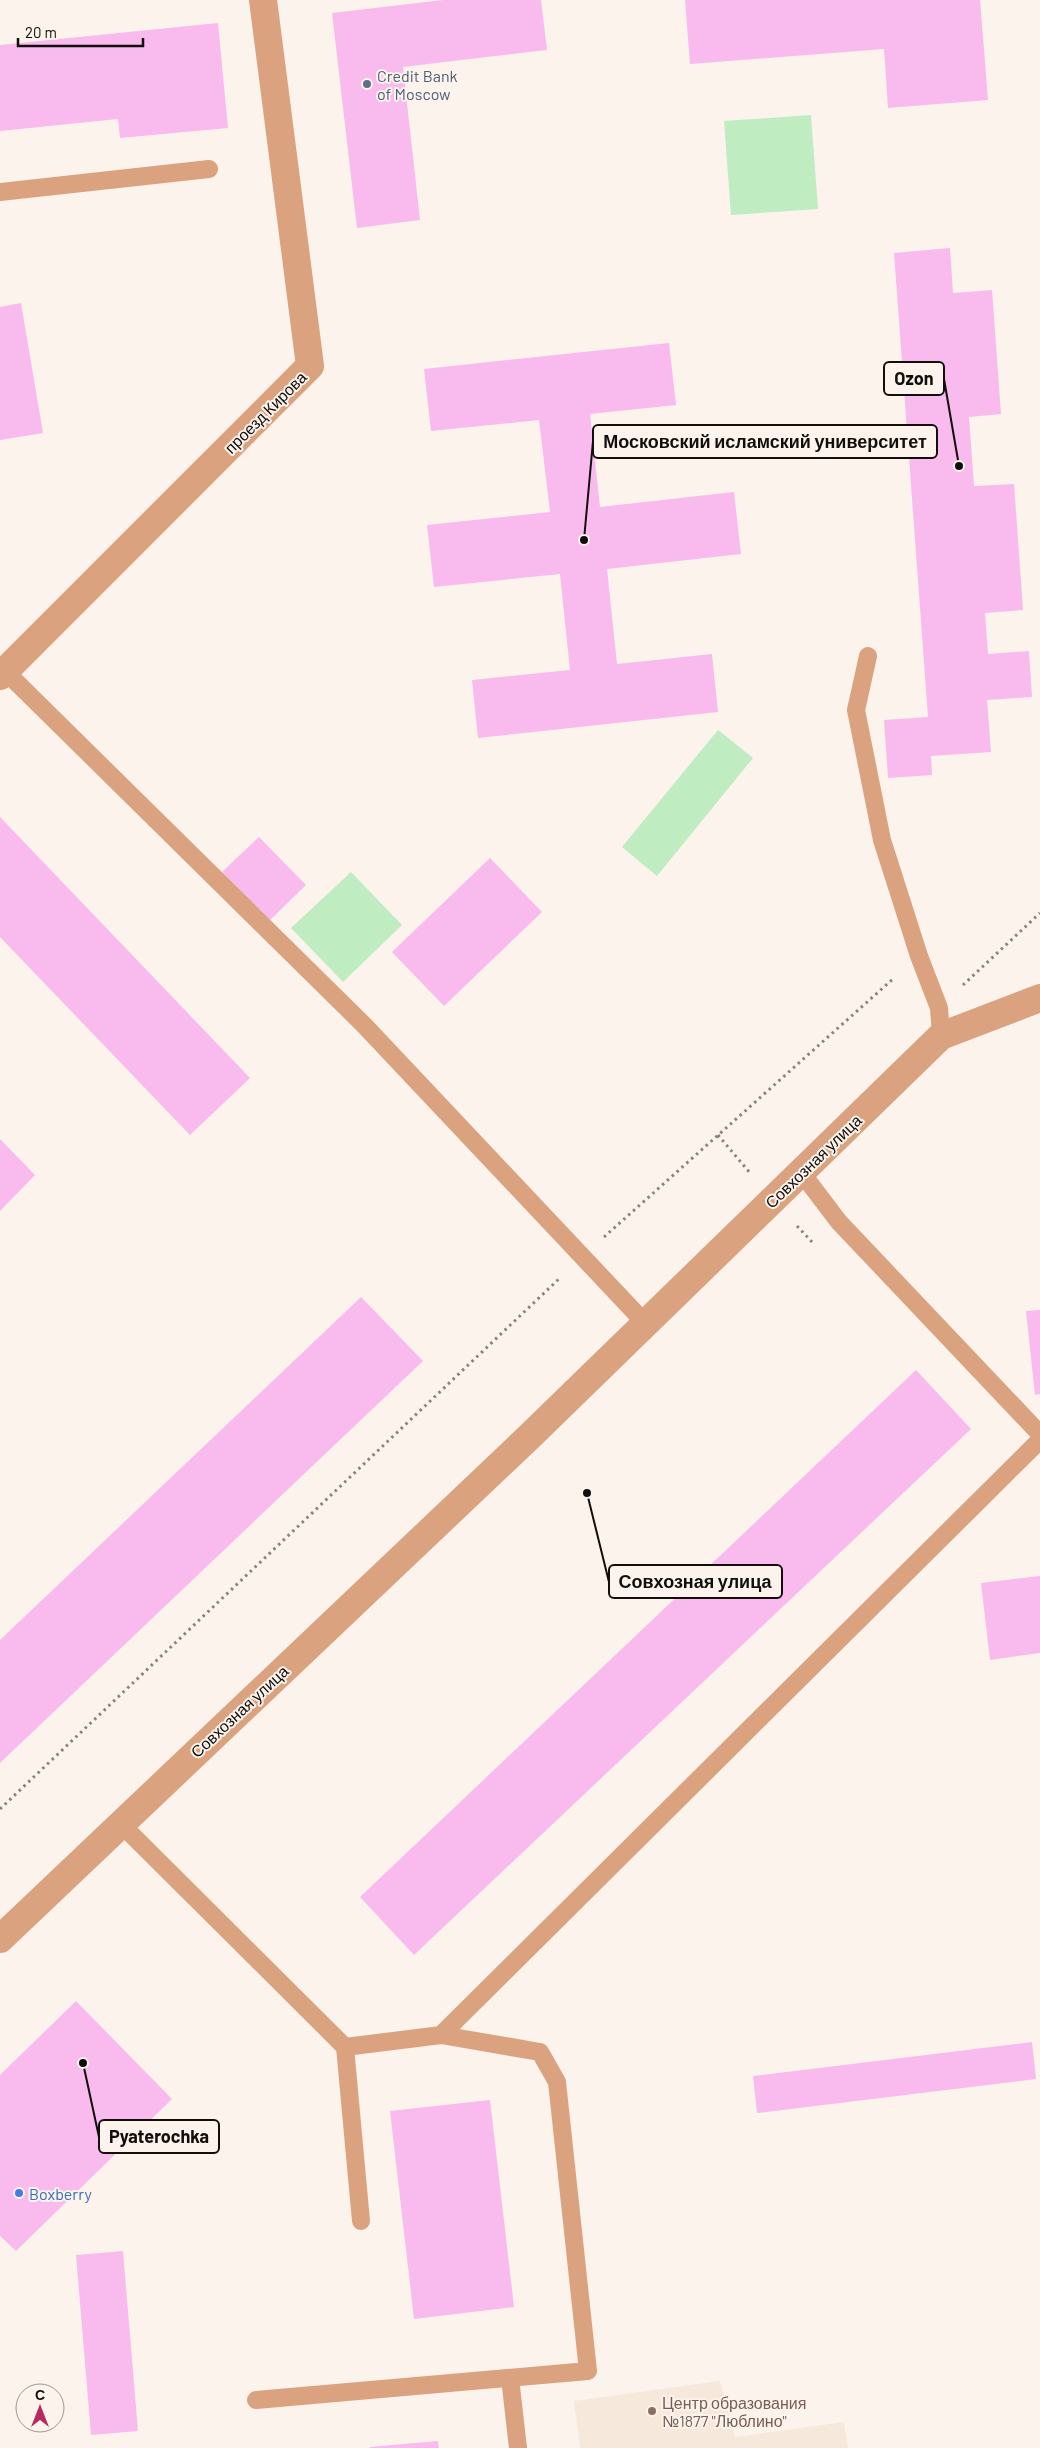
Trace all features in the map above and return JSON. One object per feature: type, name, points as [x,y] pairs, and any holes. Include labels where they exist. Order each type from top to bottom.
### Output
[{"type":"street","name":"проезд Кирова","points":[[2,674],[310,366],[263,0]]},
{"type":"street","name":"Совхозная улица","points":[[0,1939],[120,1823],[530,1436],[941,1036],[1040,998]]},
{"type":"lane","points":[[0,192],[208,169]]},
{"type":"lane","points":[[868,656],[856,710],[882,840],[919,956],[939,1008],[941,1036]]},
{"type":"lane","points":[[2,674],[364,1025],[645,1323]]},
{"type":"lane","points":[[801,1172],[839,1222],[1040,1434]]},
{"type":"lane","points":[[442,2035],[1040,1440]]},
{"type":"lane","points":[[120,1823],[345,2047],[361,2221]]},
{"type":"lane","points":[[256,2400],[588,2372],[557,2082],[540,2052],[442,2035],[345,2047]]},
{"type":"lane","points":[[510,2378],[518,2448]]},
{"type":"path","points":[[939,1008],[1040,912]]},
{"type":"path","points":[[0,1809],[583,1257],[919,956]]},
{"type":"shaded area","name":"Центр образования №1877 \"Люблино\"","points":[[720,2381],[735,2437],[844,2422],[848,2448],[580,2448],[574,2401]]},
{"type":"green space","points":[[811,115],[818,209],[731,215],[724,121]]},
{"type":"green space","points":[[718,730],[753,758],[657,876],[622,847]]},
{"type":"green space","points":[[351,872],[402,925],[343,982],[291,928]]},
{"type":"building","points":[[443,0],[541,0],[547,50],[403,67],[420,220],[357,228],[332,13]]},
{"type":"building","points":[[685,0],[980,0],[988,100],[888,108],[884,49],[690,64]]},
{"type":"building","points":[[218,23],[228,128],[120,138],[118,119],[0,131],[0,45]]},
{"type":"building","points":[[950,248],[953,293],[992,290],[1001,414],[969,417],[974,486],[1014,484],[1023,610],[985,613],[988,654],[1029,651],[1032,697],[987,700],[991,752],[931,756],[932,775],[888,778],[884,720],[928,717],[894,253]]},
{"type":"building","points":[[21,303],[43,433],[0,440],[0,307]]},
{"type":"building","points":[[669,343],[676,405],[590,414],[600,507],[734,492],[741,554],[607,569],[617,664],[712,654],[718,712],[478,738],[472,680],[570,670],[560,574],[434,587],[427,525],[550,512],[539,420],[431,431],[424,369]]},
{"type":"building","points":[[0,817],[250,1078],[190,1135],[0,937]]},
{"type":"building","points":[[259,837],[306,885],[269,921],[222,872]]},
{"type":"building","points":[[490,858],[542,912],[444,1006],[392,952]]},
{"type":"building","points":[[0,1139],[35,1175],[0,1211]]},
{"type":"building","points":[[361,1297],[423,1361],[0,1763],[0,1640]]},
{"type":"building","points":[[1040,1310],[1040,1394],[1035,1395],[1026,1311]]},
{"type":"building","points":[[916,1370],[971,1429],[414,1955],[360,1897]]},
{"type":"building","points":[[1040,1576],[1040,1653],[990,1660],[981,1583]]},
{"type":"building","points":[[76,2001],[172,2099],[16,2251],[0,2236],[0,2075]]},
{"type":"building","points":[[1032,2042],[1036,2079],[757,2113],[753,2076]]},
{"type":"building","points":[[490,2100],[514,2307],[414,2319],[390,2111]]},
{"type":"building","points":[[123,2251],[138,2431],[91,2435],[76,2255]]},
{"type":"building","points":[[438,2441],[439,2448],[370,2448],[370,2447]]},
{"type":"place","name":"Credit Bank of Moscow","points":[[367,84]]},
{"type":"place","name":"Ozon","points":[[959,466]]},
{"type":"place","name":"Московский исламский университет","points":[[584,540]]},
{"type":"place","name":"Совхозная улица","points":[[587,1493]]},
{"type":"place","name":"Pyaterochka","points":[[83,2063]]},
{"type":"place","name":"Boxberry","points":[[19,2193]]},
{"type":"place","name":"Центр образования №1877 \"Люблино\"","points":[[652,2411]]}]
